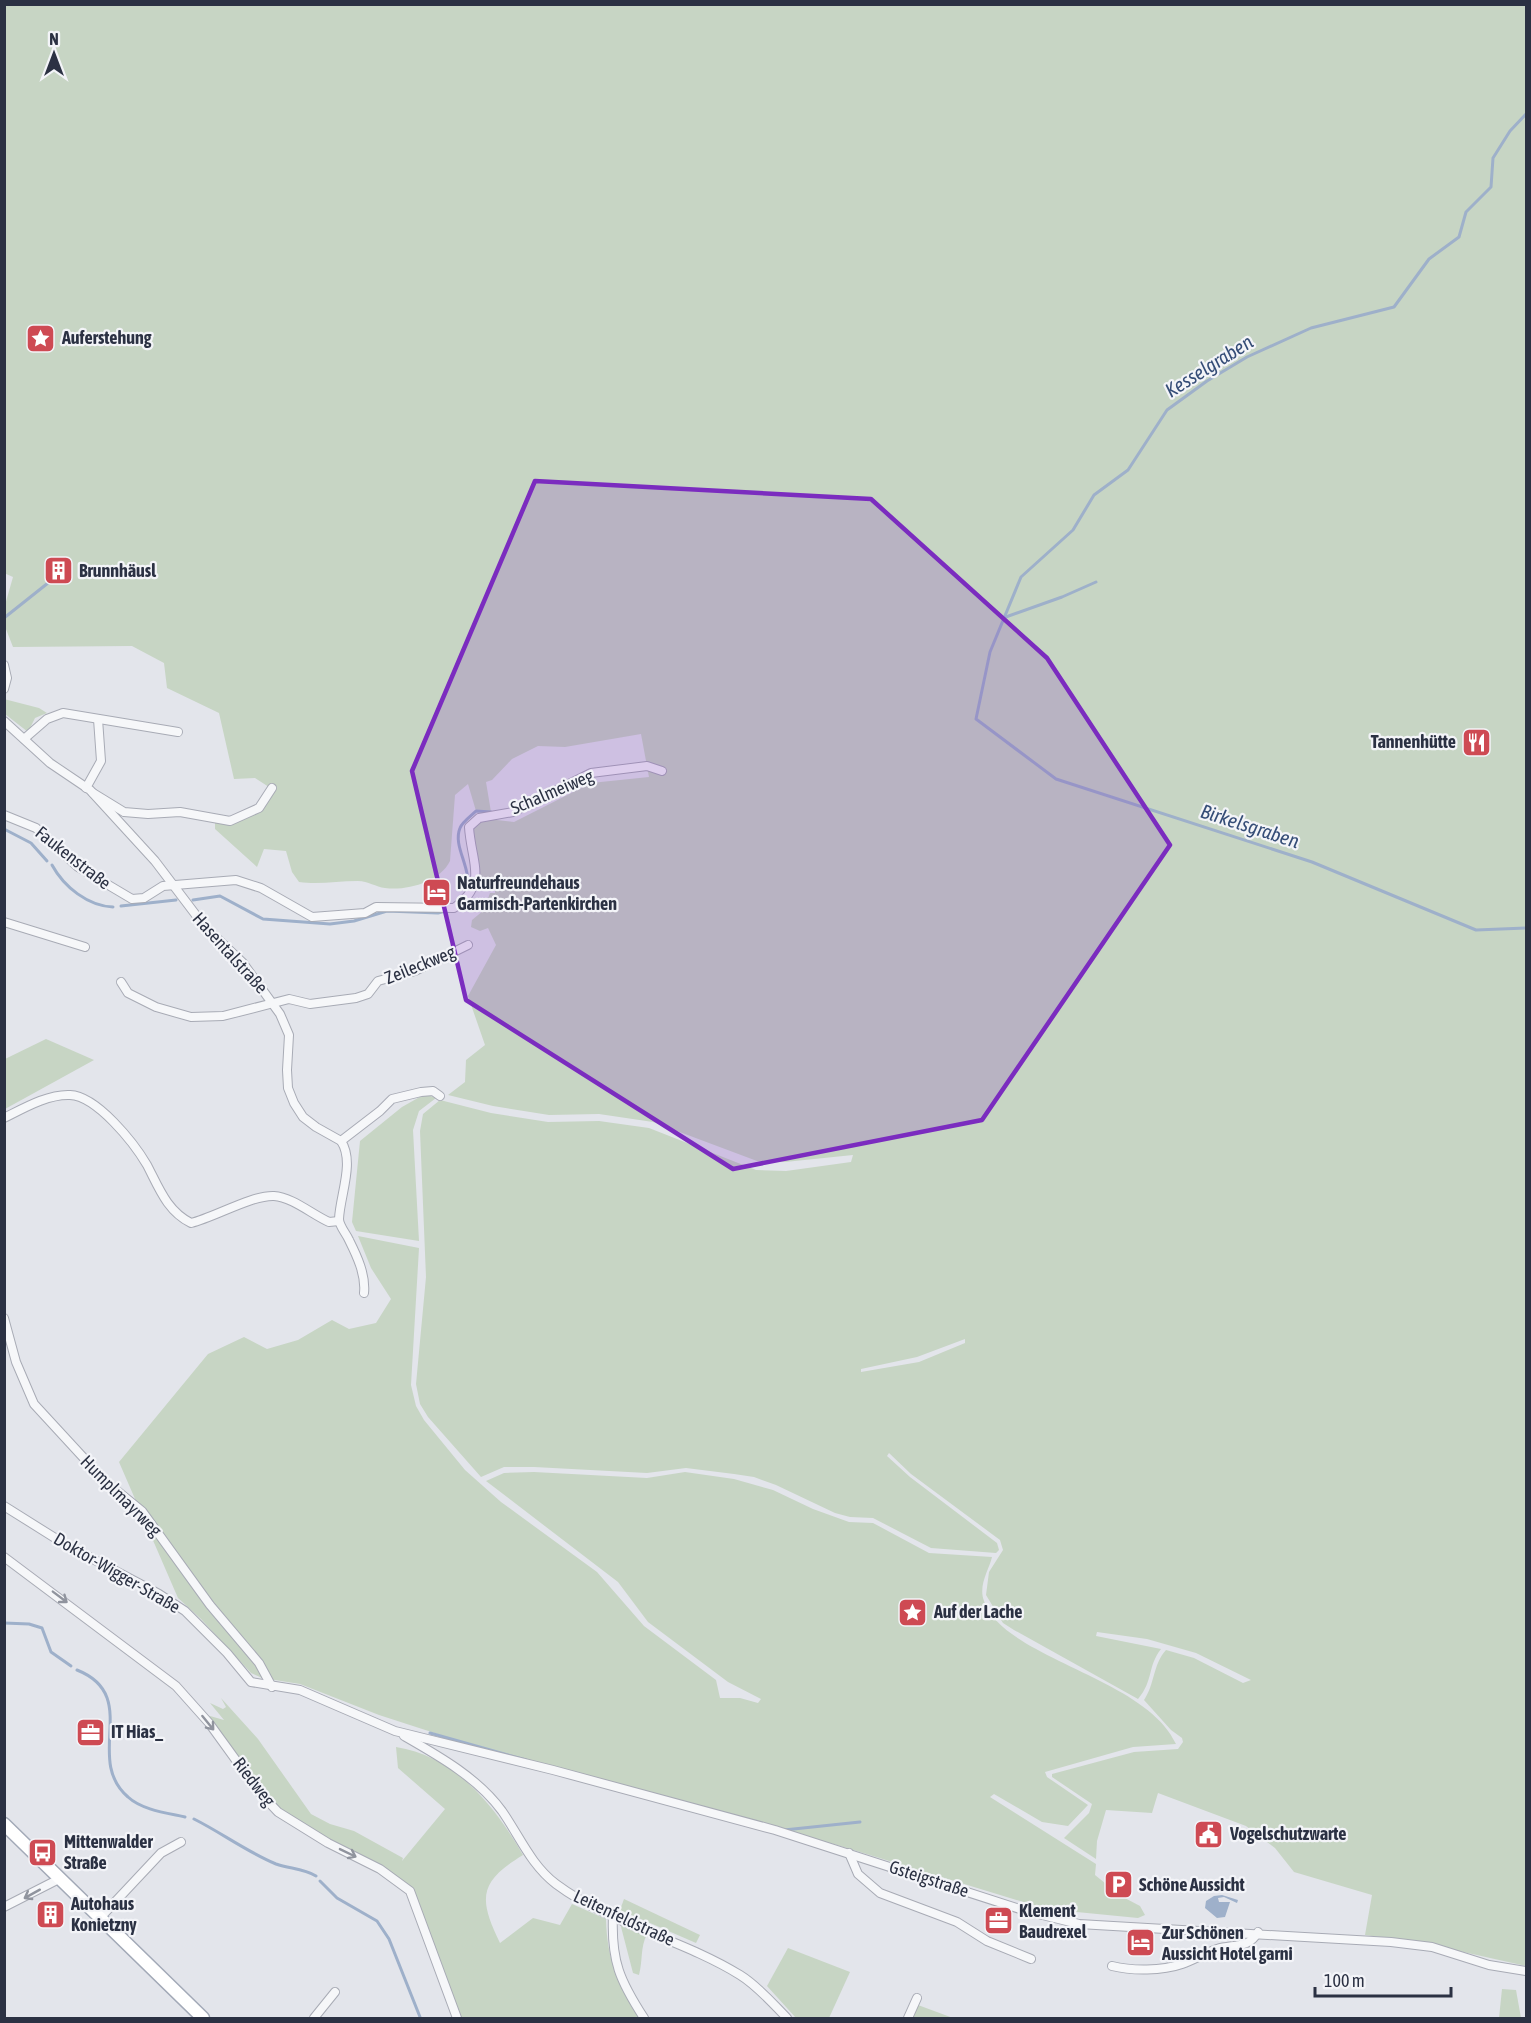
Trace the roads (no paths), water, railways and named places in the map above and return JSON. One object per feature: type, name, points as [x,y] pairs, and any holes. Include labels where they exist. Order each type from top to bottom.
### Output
[{"type":"main road","points":[[4,1824],[203,2019]]},
{"type":"street","points":[[4,665],[7,678],[4,689]]},
{"type":"street","points":[[24,739],[53,715],[63,713],[178,732]]},
{"type":"street","points":[[88,789],[101,761],[98,719]]},
{"type":"street","points":[[4,721],[51,763],[124,812],[180,812],[230,821],[259,808],[272,789]]},
{"type":"street","name":"Schalmeiweg","points":[[173,884],[244,881],[312,917],[365,913],[376,907],[454,908],[464,902],[476,886],[477,878],[470,853],[469,827],[479,818],[513,812],[591,773],[647,766],[662,771]]},
{"type":"street","name":"Hasentalstraße","points":[[88,789],[133,836],[173,884],[195,917],[243,963],[273,1003],[289,1035],[288,1088],[294,1103],[303,1117],[316,1127],[341,1140]]},
{"type":"street","name":"Faukenstraße","points":[[4,814],[36,828],[78,867],[126,897],[139,899],[161,886],[173,884]]},
{"type":"street","points":[[4,922],[85,947]]},
{"type":"street","name":"Zeileckweg","points":[[121,982],[128,993],[156,1007],[192,1017],[223,1016],[296,999],[302,1004],[310,1004],[356,998],[368,994],[378,981],[415,971],[468,945]]},
{"type":"street","points":[[364,1293],[365,1281],[361,1269],[339,1221],[346,1160],[345,1147],[341,1140],[399,1096],[433,1091],[440,1096]]},
{"type":"street","points":[[4,1118],[52,1097],[72,1095],[86,1102],[107,1115],[129,1139],[145,1162],[172,1211],[190,1223],[252,1200],[276,1196],[323,1219],[339,1221]]},
{"type":"street","name":"Humplmayrweg","points":[[4,1318],[16,1362],[34,1404],[104,1480],[142,1511],[210,1605],[259,1663],[272,1688]]},
{"type":"street","name":"Doktor-Wigger-Straße","points":[[4,1506],[63,1543],[159,1594],[185,1611],[227,1653],[251,1682],[272,1688],[300,1690],[319,1696],[395,1731],[553,1770]]},
{"type":"street","name":"Riedweg","points":[[4,1557],[176,1686],[209,1723],[259,1792],[278,1812],[328,1843],[380,1869],[410,1891],[457,2019]]},
{"type":"street","name":"Leitenfeldstraße","points":[[395,1731],[436,1754],[486,1793],[501,1810],[542,1873],[576,1898],[681,1945],[741,1975],[787,2019]]},
{"type":"street","name":"Gsteigstraße","points":[[553,1770],[849,1853],[1026,1911],[1079,1924],[1258,1932],[1432,1947],[1489,1965],[1527,1971]]},
{"type":"street","points":[[100,1918],[161,1853],[181,1842]]},
{"type":"street","name":"Gsteigstraße","points":[[849,1853],[858,1874],[880,1893],[957,1922],[987,1941],[1031,1959]]},
{"type":"street","points":[[4,1907],[59,1879]]},
{"type":"street","points":[[613,1916],[615,1965],[623,1984],[644,2019]]},
{"type":"street","points":[[1112,1966],[1133,1969],[1179,1965],[1217,1949],[1244,1945],[1254,1940],[1258,1932]]},
{"type":"street","points":[[314,2019],[335,1992]]},
{"type":"street","points":[[908,2019],[916,1998]]},
{"type":"water","points":[[1222,1895],[1238,1900],[1237,1903],[1224,1897],[1218,1898],[1219,1902],[1230,1902],[1225,1917],[1217,1918],[1205,1908],[1206,1901],[1214,1896]]},
{"type":"waterway","name":"Kesselgraben","points":[[1526,114],[1510,131],[1493,158],[1491,187],[1466,212],[1459,237],[1429,259],[1394,307],[1311,328],[1247,357],[1207,381],[1167,410],[1128,470],[1094,495],[1073,530],[1021,577],[990,652],[976,719],[1056,779],[1312,862],[1476,930],[1526,928]]},
{"type":"waterway","points":[[1003,618],[1096,582]]},
{"type":"waterway","points":[[4,618],[48,583]]},
{"type":"waterway","points":[[466,893],[468,884],[459,843],[460,828],[476,811],[491,812]]},
{"type":"waterway","points":[[4,829],[31,843],[47,861]]},
{"type":"waterway","points":[[52,865],[63,881],[78,894],[95,903],[113,907]]},
{"type":"waterway","points":[[193,900],[220,896],[263,919],[330,924],[354,921],[387,911],[438,913],[446,911]]},
{"type":"waterway","points":[[121,906],[176,900]]},
{"type":"waterway","points":[[4,1623],[29,1624],[42,1628],[51,1652],[71,1666]]},
{"type":"waterway","points":[[77,1670],[96,1681],[106,1695],[110,1711],[110,1764],[116,1781],[128,1797],[140,1805],[185,1817]]},
{"type":"waterway","points":[[430,1733],[526,1760]]},
{"type":"waterway","points":[[194,1819],[265,1859],[316,1876]]},
{"type":"waterway","points":[[784,1830],[860,1822]]},
{"type":"waterway","points":[[320,1881],[337,1898],[377,1921],[389,1939],[420,2017]]},
{"type":"place","name":"Auferstehung","points":[[41,338]]},
{"type":"place","name":"Brunnhäusl","points":[[58,571]]},
{"type":"place","name":"Tannenhütte","points":[[1477,742]]},
{"type":"place","name":"Naturfreundehaus Garmisch-Partenkirchen","points":[[436,893]]},
{"type":"place","name":"Auf der Lache","points":[[913,1612]]},
{"type":"place","name":"IT Hias_","points":[[90,1732]]},
{"type":"place","name":"Vogelschutzwarte","points":[[1209,1834]]},
{"type":"place","name":"Mittenwalder Straße","points":[[43,1852]]},
{"type":"place","name":"Schöne Aussicht","points":[[1118,1885]]},
{"type":"place","name":"Autohaus Konietzny","points":[[50,1914]]},
{"type":"place","name":"Klement Baudrexel","points":[[998,1921]]},
{"type":"place","name":"Zur Schönen Aussicht Hotel garni","points":[[1141,1943]]},
{"type":"water label","name":"Birkelsgraben","points":[[1250,826]]}]
